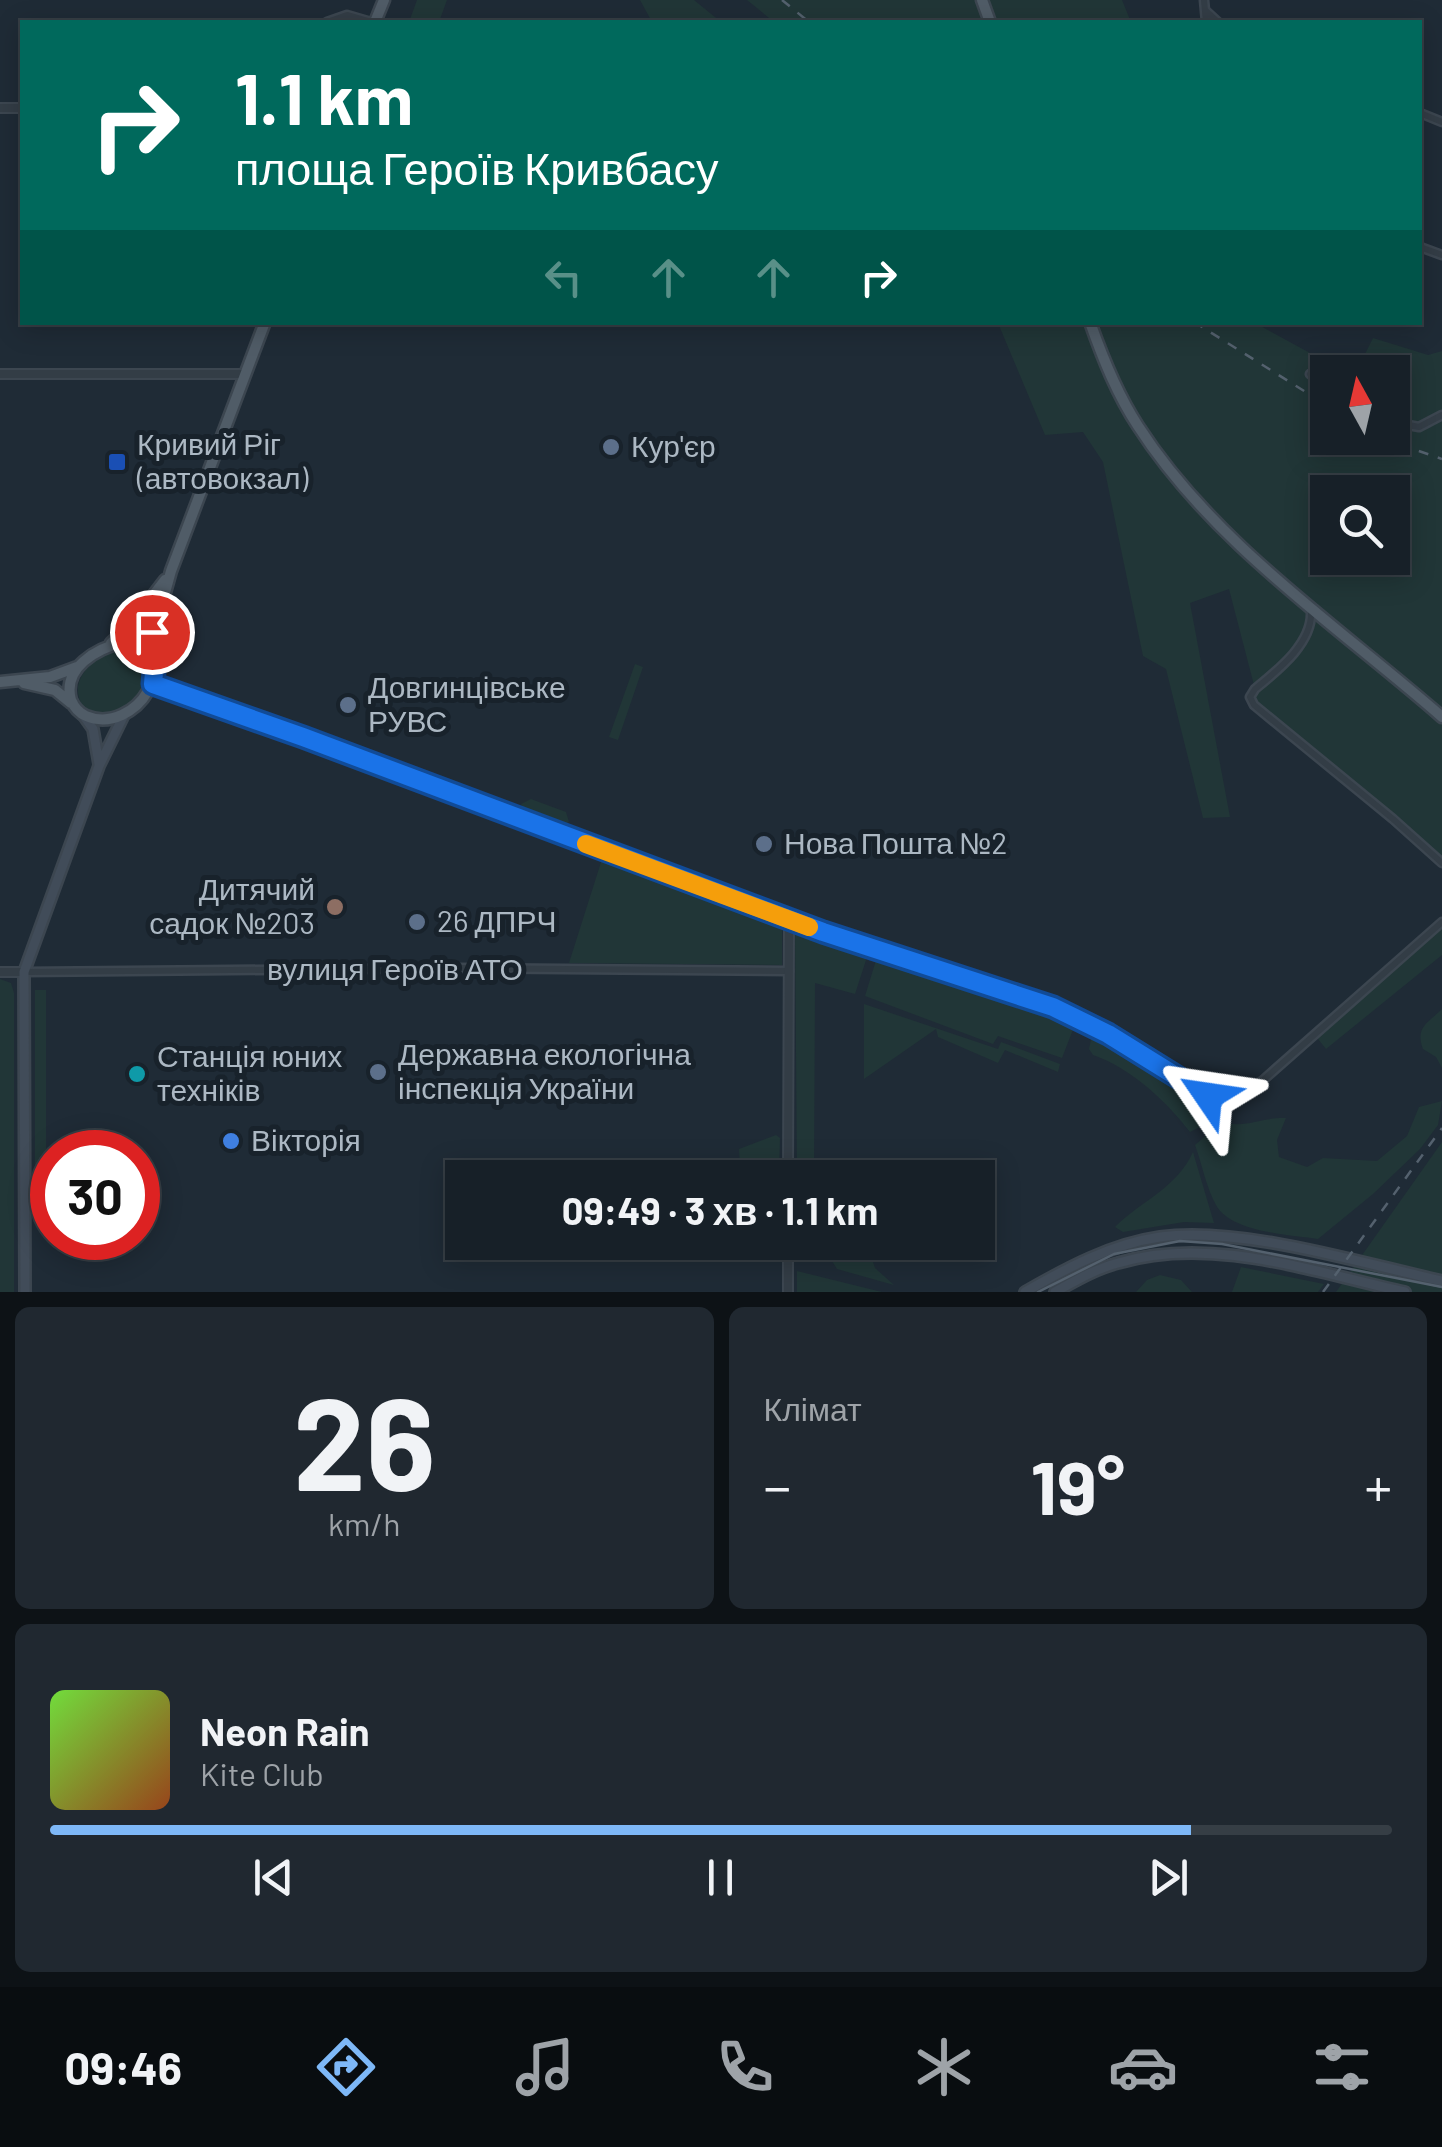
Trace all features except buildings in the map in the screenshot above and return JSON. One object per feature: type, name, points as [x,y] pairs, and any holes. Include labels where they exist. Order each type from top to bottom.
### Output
[{"type":"main road","points":[[24,1292],[24,972],[99,766],[124,715],[145,697],[153,684],[148,654],[171,571],[264,325]]},
{"type":"main road","points":[[1091,325],[1107,369],[1140,430],[1189,492],[1254,557],[1442,717]]},
{"type":"main road","points":[[0,682],[52,676],[78,667],[109,646],[131,624],[171,571]]},
{"type":"main road","points":[[109,646],[129,644],[148,654]]},
{"type":"main road","points":[[73,705],[70,689],[78,667]]},
{"type":"main road","points":[[18,682],[55,690],[73,705],[93,729],[99,766]]},
{"type":"main road","points":[[83,716],[108,719],[124,715]]},
{"type":"main road","points":[[1024,1292],[1121,1246],[1182,1235],[1258,1242],[1442,1281]]},
{"type":"main road","points":[[1055,1292],[1116,1263],[1156,1254],[1191,1252],[1247,1258],[1405,1292]]},
{"type":"street","points":[[1204,0],[1206,20]]},
{"type":"street","points":[[1206,10],[1216,20]]},
{"type":"street","points":[[333,20],[347,15],[366,20]]},
{"type":"street","points":[[0,374],[245,374]]},
{"type":"street","points":[[1410,425],[1418,427],[1442,415]]},
{"type":"street","points":[[1310,606],[1308,630],[1287,658],[1255,689],[1250,697],[1254,705],[1442,863]]},
{"type":"street","points":[[153,684],[789,920],[1067,1013],[1208,1096],[1230,1104],[1442,922]]},
{"type":"street","points":[[788,1160],[789,920]]},
{"type":"street","name":"вулиця Героїв АТО","points":[[0,972],[459,968],[789,971]]},
{"type":"street","points":[[788,1260],[788,1292]]},
{"type":"green space","points":[[417,0],[447,0],[440,20],[410,20]]},
{"type":"green space","points":[[640,0],[694,0],[719,20],[651,20]]},
{"type":"green space","points":[[747,0],[1122,0],[1130,20],[772,20]]},
{"type":"green space","points":[[999,325],[1259,325],[1314,355],[1310,355],[1310,455],[1410,455],[1410,355],[1364,355],[1373,338],[1428,355],[1442,351],[1442,863],[1254,705],[1250,697],[1255,689],[1229,589],[1190,603],[1230,817],[1203,818],[1166,669],[1143,656],[1103,462],[1083,432],[1045,435]]},
{"type":"green space","points":[[114,650],[132,652],[143,659],[146,683],[129,707],[116,714],[100,715],[81,703],[78,685],[92,664]]},
{"type":"green space","points":[[635,664],[643,667],[618,740],[609,737]]},
{"type":"green space","points":[[531,799],[566,812],[569,822],[560,826],[525,813],[521,804]]},
{"type":"green space","points":[[602,859],[782,926],[782,965],[569,963]]},
{"type":"green space","points":[[1442,922],[1442,955],[1326,1049],[1314,1034]]},
{"type":"green space","points":[[795,927],[868,954],[855,994],[815,983],[814,1160],[797,1160]]},
{"type":"green space","points":[[877,957],[1074,1027],[1062,1058],[998,1036],[993,1044],[865,996]]},
{"type":"green space","points":[[0,979],[11,983],[14,993],[14,1292],[0,1292]]},
{"type":"green space","points":[[35,990],[46,990],[46,1130],[35,1130]]},
{"type":"green space","points":[[864,1004],[998,1049],[1001,1042],[1060,1064],[1058,1072],[1005,1050],[998,1063],[938,1037],[936,1029],[864,1079]]},
{"type":"green space","points":[[1442,1009],[1442,1068],[1436,1057],[1423,1049],[1420,1036],[1424,1026]]},
{"type":"green space","points":[[1092,1035],[1198,1098],[1214,1111],[1219,1121],[1237,1124],[1286,1118],[1277,1140],[1279,1157],[1307,1167],[1323,1158],[1377,1161],[1407,1136],[1419,1107],[1442,1101],[1438,1125],[1420,1149],[1373,1194],[1318,1239],[1262,1231],[1234,1221],[1216,1205],[1195,1145],[1212,1126],[1206,1124],[1190,1132],[1147,1087],[1121,1068],[1093,1055],[1089,1049]]},
{"type":"green space","points":[[776,1135],[780,1138],[779,1160],[740,1160],[739,1149]]},
{"type":"green space","points":[[1442,1142],[1442,1292],[1336,1292]]},
{"type":"green space","points":[[1193,1152],[1214,1223],[1184,1222],[1123,1232],[1115,1227],[1168,1185]]},
{"type":"green space","points":[[872,1260],[875,1268],[894,1285],[837,1269],[832,1261]]},
{"type":"green space","points":[[1241,1267],[1324,1284],[1318,1292],[1232,1292]]},
{"type":"green space","points":[[797,1271],[882,1292],[797,1292]]},
{"type":"green space","points":[[1160,1275],[1181,1280],[1192,1292],[1136,1292],[1147,1280]]},
{"type":"tram line","points":[[1038,1292],[1114,1254],[1180,1241],[1222,1244],[1442,1287]]},
{"type":"railway","points":[[782,0],[807,20]]},
{"type":"railway","points":[[1199,325],[1310,395]]},
{"type":"railway","points":[[1410,448],[1442,459]]},
{"type":"railway","points":[[1323,1292],[1442,1128]]},
{"type":"slow traffic","points":[[586,844],[809,927]]},
{"type":"place","name":"Кур'єр","points":[[611,447]]},
{"type":"place","name":"Кривий Ріг (автовокзал)","points":[[117,462]]},
{"type":"place","name":"Довгинцівське РУВС","points":[[348,705]]},
{"type":"place","name":"Нова Пошта №2","points":[[764,844]]},
{"type":"place","name":"Дитячий садок №203","points":[[335,907]]},
{"type":"place","name":"26 ДПРЧ","points":[[417,922]]},
{"type":"place","name":"Державна екологічна інспекція України","points":[[378,1072]]},
{"type":"place","name":"Станція юних техніків","points":[[137,1074]]},
{"type":"place","name":"Вікторія","points":[[231,1141]]},
{"type":"route","points":[[152,632],[148,654],[153,684],[823,932],[1053,1007],[1108,1034],[1208,1096]]}]
